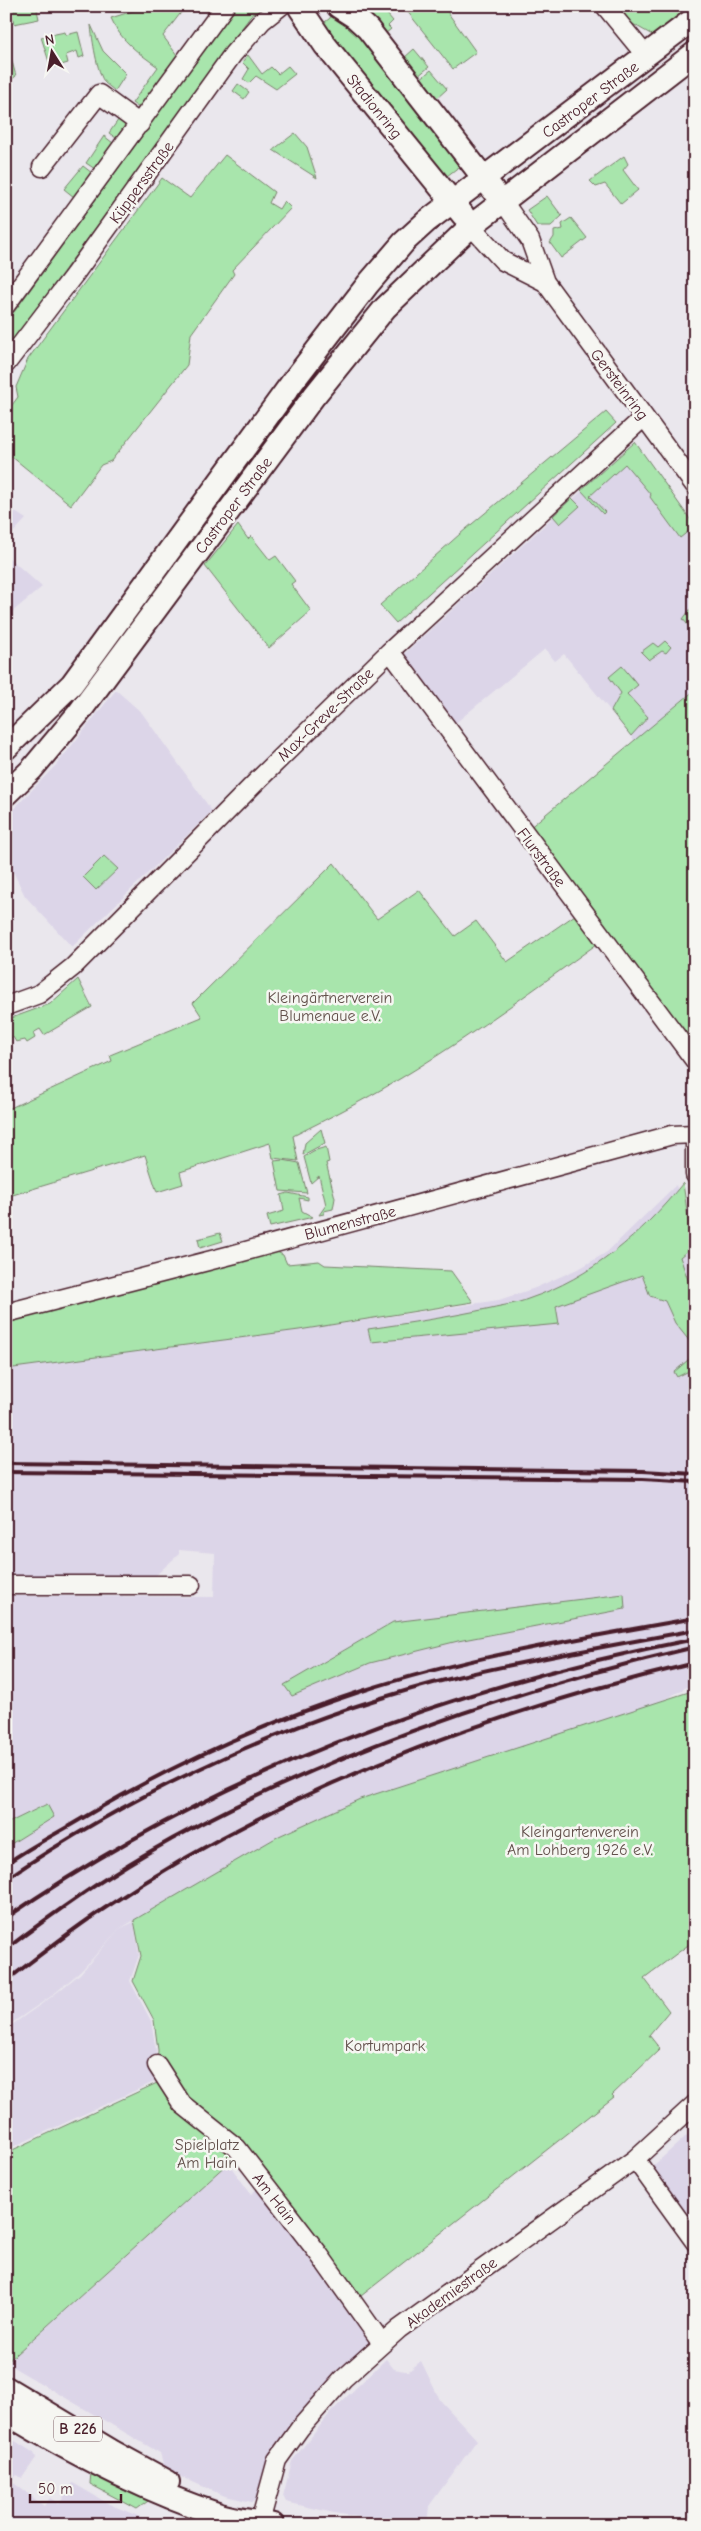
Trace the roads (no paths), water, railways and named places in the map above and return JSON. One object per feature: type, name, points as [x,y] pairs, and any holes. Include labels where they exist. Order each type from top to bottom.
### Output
[{"type":"main road","points":[[338,6],[355,17],[368,29],[502,200]]},
{"type":"main road","name":"Stadionring","points":[[294,7],[453,203]]},
{"type":"main road","name":"Castroper Straße","points":[[6,748],[72,684],[224,474],[368,284],[411,236],[427,221],[695,18]]},
{"type":"main road","name":"Castroper Straße","points":[[6,794],[32,769],[78,714],[314,396],[385,308],[471,226],[502,200],[695,52]]},
{"type":"main road","points":[[453,203],[471,226]]},
{"type":"main road","points":[[224,474],[246,487]]},
{"type":"main road","name":"B 226","points":[[6,2388],[140,2467],[190,2492],[226,2505],[266,2523]]},
{"type":"main road","name":"B 226","points":[[6,2414],[147,2488],[223,2515],[266,2523]]},
{"type":"street","points":[[6,306],[225,6]]},
{"type":"street","points":[[605,6],[642,51]]},
{"type":"street","name":"Küppersstraße","points":[[6,364],[74,276],[233,54],[262,21],[294,7]]},
{"type":"street","points":[[42,167],[99,94],[140,124]]},
{"type":"street","name":"Gersteinring","points":[[502,200],[530,240],[546,282],[695,486]]},
{"type":"street","name":"Gersteinring","points":[[471,226],[503,260],[546,282]]},
{"type":"street","name":"Max-Greve-Straße","points":[[6,1006],[39,994],[73,967],[260,778],[389,652],[644,417]]},
{"type":"street","name":"Flurstraße","points":[[389,652],[695,1061]]},
{"type":"street","name":"Blumenstraße","points":[[6,1312],[226,1256],[672,1135],[695,1134]]},
{"type":"street","points":[[695,1143],[695,1175]]},
{"type":"street","points":[[6,1585],[190,1586]]},
{"type":"street","name":"Am Hain","points":[[157,2065],[182,2104],[236,2148],[318,2253],[382,2343]]},
{"type":"street","name":"Akademiestraße","points":[[266,2523],[277,2460],[300,2428],[324,2401],[382,2343],[635,2159],[695,2104]]},
{"type":"street","points":[[635,2159],[695,2242]]},
{"type":"railway","points":[[6,1463],[643,1471],[695,1474]]},
{"type":"railway","points":[[6,1472],[643,1479],[695,1482]]},
{"type":"railway","points":[[6,1864],[148,1781],[218,1747],[325,1704],[403,1679],[485,1658],[695,1618]]},
{"type":"railway","points":[[6,1879],[58,1845],[168,1784],[224,1757],[341,1711],[461,1676],[548,1657],[695,1630]]},
{"type":"railway","points":[[6,1918],[85,1867],[166,1821],[250,1780],[336,1743],[424,1710],[513,1682],[695,1639]]},
{"type":"railway","points":[[6,1949],[74,1900],[144,1855],[208,1820],[342,1758],[483,1706],[625,1664],[695,1647]]},
{"type":"railway","points":[[6,1981],[92,1916],[172,1866],[242,1827],[315,1792],[389,1760],[464,1731],[541,1705],[695,1663]]},
{"type":"park label","name":"Kleingärtnerverein Blumenaue e.V.","points":[[330,1006]]},
{"type":"park label","name":"Kleingartenverein Am Lohberg 1926 e.V.","points":[[580,1840]]},
{"type":"park label","name":"Kortumpark","points":[[385,2045]]},
{"type":"park label","name":"Spielplatz Am Hain","points":[[207,2153]]}]
